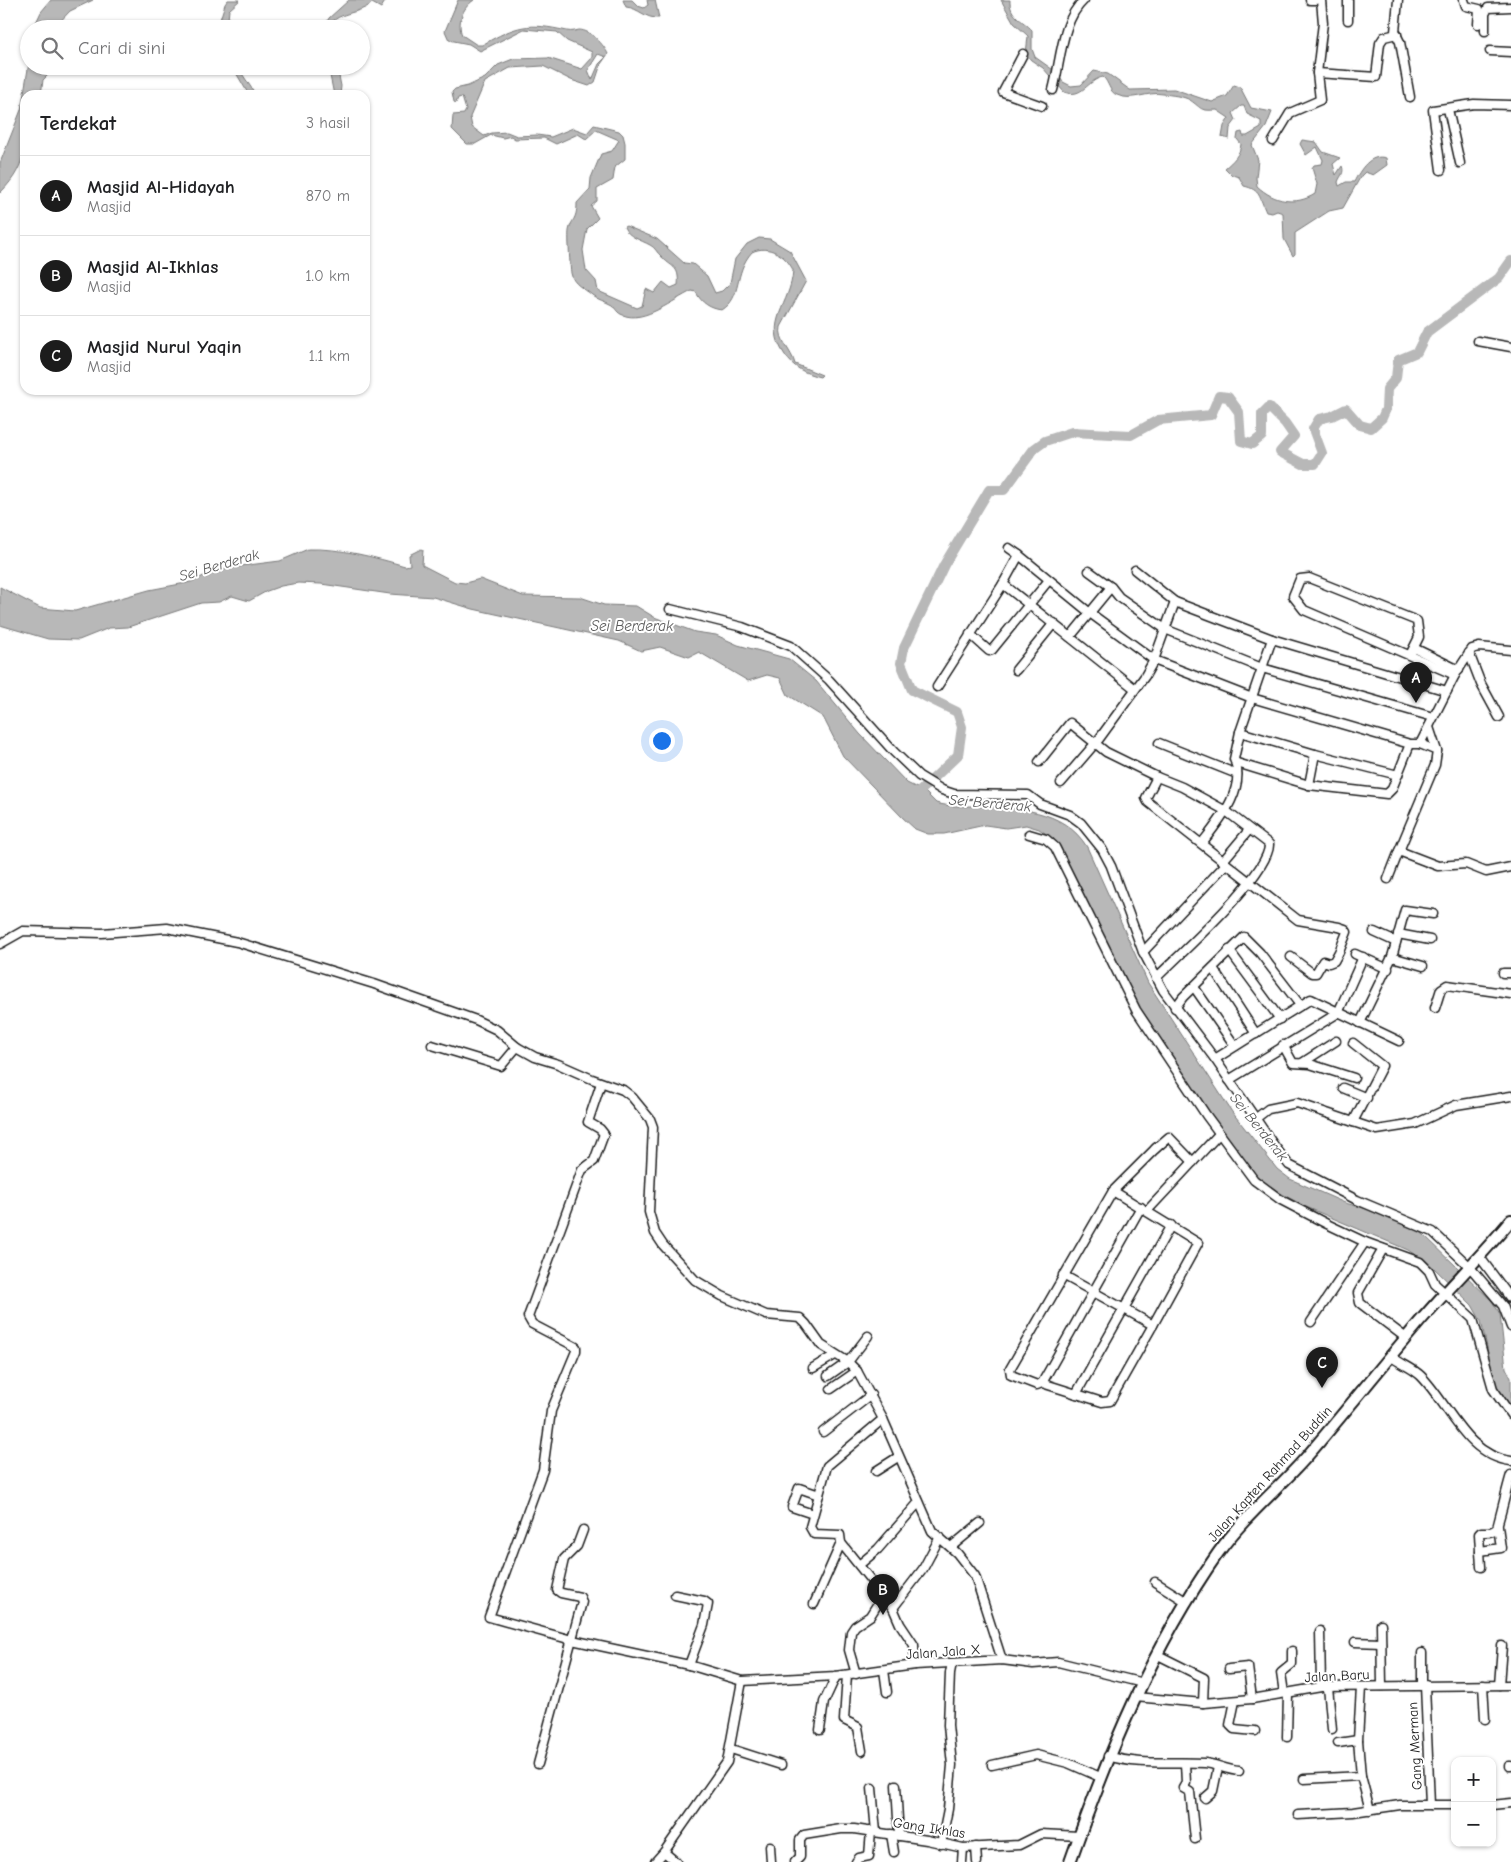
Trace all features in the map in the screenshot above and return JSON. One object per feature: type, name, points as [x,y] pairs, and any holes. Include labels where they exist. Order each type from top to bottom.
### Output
[{"type":"main road","name":"Jalan Kapten Rahmad Buddin","points":[[1070,1862],[1108,1756],[1135,1697],[1187,1602],[1218,1553],[1250,1514],[1299,1464],[1392,1357],[1406,1338],[1511,1220]]},
{"type":"street","points":[[1053,90],[1068,25],[1076,6],[1084,0]]},
{"type":"street","points":[[1310,0],[1315,0]]},
{"type":"street","points":[[1273,141],[1290,113],[1320,100],[1317,73],[1323,23],[1321,0]]},
{"type":"street","points":[[1348,0],[1348,20]]},
{"type":"street","points":[[1398,0],[1396,30],[1409,95]]},
{"type":"street","points":[[1464,0],[1466,6],[1479,9],[1478,24]]},
{"type":"street","points":[[1485,30],[1485,14],[1488,8],[1511,7]]},
{"type":"street","points":[[1317,73],[1376,77],[1380,43],[1384,37],[1396,30]]},
{"type":"street","points":[[1490,51],[1511,52]]},
{"type":"street","points":[[1023,54],[1003,92],[1042,106]]},
{"type":"street","points":[[1442,170],[1433,110],[1474,104],[1510,106]]},
{"type":"street","points":[[1448,108],[1460,163]]},
{"type":"street","points":[[1478,342],[1511,347]]},
{"type":"street","points":[[1009,548],[1154,660],[1252,698],[1410,744],[1420,744],[1437,751]]},
{"type":"street","points":[[937,687],[1003,584],[1019,554]]},
{"type":"street","points":[[1135,570],[1175,602],[1272,639],[1447,690]]},
{"type":"street","points":[[1089,571],[1111,587],[1119,596],[1165,629],[1262,668],[1433,717]]},
{"type":"street","points":[[1412,651],[1419,636],[1417,622],[1309,578],[1300,578],[1294,596],[1304,610],[1412,651],[1457,672]]},
{"type":"street","points":[[970,634],[989,651],[992,650],[1031,605],[1049,580]]},
{"type":"street","points":[[1003,584],[1134,688]]},
{"type":"street","points":[[1070,637],[1111,587]]},
{"type":"street","points":[[1061,783],[1095,742],[1154,660],[1175,602]]},
{"type":"street","points":[[670,609],[742,627],[791,646],[829,680],[894,752],[919,776],[942,790],[954,794],[1028,795],[1040,804],[1070,815],[1081,823],[1102,849],[1111,866],[1143,952],[1156,978],[1289,1165],[1357,1200],[1433,1232],[1503,1306],[1511,1327]]},
{"type":"street","points":[[1016,670],[1054,623]]},
{"type":"street","points":[[1202,843],[1226,811],[1237,782],[1234,759],[1240,732],[1272,639]]},
{"type":"street","points":[[1420,744],[1447,690],[1469,653],[1479,648],[1511,650]]},
{"type":"street","points":[[1469,653],[1481,684],[1499,717]]},
{"type":"street","points":[[1039,762],[1069,723],[1106,752],[1182,787],[1226,811],[1270,846],[1252,882],[1156,978]]},
{"type":"street","points":[[1388,879],[1435,765],[1437,751],[1428,727]]},
{"type":"street","points":[[1240,732],[1315,754],[1398,775]]},
{"type":"street","points":[[1159,743],[1237,774]]},
{"type":"street","points":[[1236,763],[1309,785],[1387,794],[1398,775],[1410,744]]},
{"type":"street","points":[[1309,785],[1315,754]]},
{"type":"street","points":[[1158,777],[1146,798],[1147,801],[1298,920],[1339,927],[1347,932],[1334,961],[1329,964],[1323,961],[1316,973],[1312,973],[1291,957]]},
{"type":"street","points":[[1143,952],[1224,863],[1249,830]]},
{"type":"street","points":[[1029,834],[1046,838],[1055,847],[1136,1010],[1219,1134],[1254,1180],[1281,1200],[1365,1242],[1420,1262],[1429,1271],[1435,1284],[1448,1290],[1473,1319],[1493,1389],[1511,1415]]},
{"type":"street","points":[[1399,851],[1438,866],[1466,864],[1486,872],[1511,868]]},
{"type":"street","points":[[1360,1022],[1388,969],[1404,910],[1433,914]]},
{"type":"street","points":[[0,944],[23,931],[97,933],[167,928],[237,942],[374,984],[421,1003],[463,1014],[498,1030],[517,1047],[535,1057],[558,1064],[623,1090],[632,1097],[650,1119],[654,1135],[649,1212],[655,1233],[663,1245],[695,1280],[722,1296],[766,1315],[800,1318],[821,1345],[835,1356],[848,1362],[857,1371],[883,1419],[932,1531],[950,1546],[975,1576],[1002,1660]]},
{"type":"street","points":[[1374,932],[1397,938],[1430,940]]},
{"type":"street","points":[[1176,1008],[1229,950],[1245,937],[1268,962],[1300,1005]]},
{"type":"street","points":[[1229,950],[1280,1019]]},
{"type":"street","points":[[1229,1080],[1283,1045],[1338,1013],[1359,955],[1388,969]]},
{"type":"street","points":[[1392,957],[1423,966]]},
{"type":"street","points":[[1213,968],[1256,1034]]},
{"type":"street","points":[[1435,1008],[1441,989],[1447,985],[1511,994]]},
{"type":"street","points":[[1194,987],[1235,1046]]},
{"type":"street","points":[[1215,1059],[1300,1005],[1315,999],[1321,1005],[1399,1041]]},
{"type":"street","points":[[1302,1063],[1336,1041]]},
{"type":"street","points":[[1353,1043],[1382,1065],[1380,1074],[1353,1122]]},
{"type":"street","points":[[432,1045],[501,1066],[517,1047]]},
{"type":"street","points":[[1283,1045],[1293,1063],[1302,1063],[1354,1078]]},
{"type":"street","name":"Jalan Jala X","points":[[601,1082],[588,1122],[600,1129],[604,1134],[594,1161],[582,1170],[528,1317],[532,1324],[576,1347],[576,1351],[551,1411],[543,1470],[489,1617],[572,1640],[689,1665],[742,1681],[836,1676],[915,1666],[1002,1660],[1032,1664],[1058,1662],[1143,1682]]},
{"type":"street","points":[[1343,1088],[1367,1098]]},
{"type":"street","points":[[1255,1118],[1268,1109],[1297,1103],[1377,1130],[1400,1128],[1416,1124],[1422,1119],[1456,1105],[1511,1096]]},
{"type":"street","points":[[1042,1383],[1093,1292],[1144,1209],[1219,1134]]},
{"type":"street","points":[[1113,1191],[1171,1225],[1198,1244],[1110,1401],[1102,1402],[1042,1383],[1037,1385],[1011,1375],[1010,1369],[1113,1191],[1169,1137],[1193,1162]]},
{"type":"street","points":[[1076,1394],[1171,1225]]},
{"type":"street","points":[[1311,1322],[1365,1242]]},
{"type":"street","points":[[1383,1249],[1358,1293],[1358,1298],[1360,1303],[1406,1338]]},
{"type":"street","points":[[1479,1256],[1511,1299]]},
{"type":"street","points":[[1063,1275],[1153,1325]]},
{"type":"street","points":[[828,1376],[848,1362],[868,1336]]},
{"type":"street","points":[[813,1368],[835,1356]]},
{"type":"street","points":[[1392,1357],[1419,1374],[1472,1440],[1488,1453],[1511,1461]]},
{"type":"street","points":[[831,1389],[857,1371]]},
{"type":"street","points":[[823,1432],[871,1395]]},
{"type":"street","points":[[814,1604],[841,1543],[841,1536],[839,1534],[814,1534],[810,1528],[829,1463],[883,1419]]},
{"type":"street","points":[[876,1471],[898,1457]]},
{"type":"street","points":[[1480,1550],[1501,1548],[1498,1526],[1502,1500],[1511,1474]]},
{"type":"street","points":[[813,1514],[789,1506],[799,1488],[819,1495]]},
{"type":"street","points":[[859,1565],[878,1549],[920,1502]]},
{"type":"street","points":[[950,1546],[980,1523]]},
{"type":"street","points":[[1481,1567],[1480,1533],[1493,1531],[1498,1526]]},
{"type":"street","points":[[538,1764],[582,1600],[557,1590],[564,1559],[577,1546],[584,1530]]},
{"type":"street","points":[[893,1608],[923,1570],[941,1539]]},
{"type":"street","points":[[841,1543],[882,1597],[893,1608],[900,1624],[914,1645],[915,1666]]},
{"type":"street","points":[[1155,1582],[1187,1602]]},
{"type":"street","points":[[675,1595],[704,1600],[708,1604],[704,1625],[689,1665]]},
{"type":"street","points":[[856,1674],[849,1650],[851,1632],[855,1626],[870,1616],[882,1597]]},
{"type":"street","points":[[1382,1624],[1382,1686]]},
{"type":"street","points":[[1320,1631],[1324,1687],[1332,1729]]},
{"type":"street","points":[[1355,1642],[1381,1643]]},
{"type":"street","points":[[1500,1685],[1502,1646]]},
{"type":"street","points":[[1287,1737],[1286,1693],[1281,1673],[1292,1664],[1292,1651]]},
{"type":"street","name":"Gang Merman","points":[[1422,1653],[1430,1805]]},
{"type":"street","points":[[1158,1655],[1204,1678],[1203,1703]]},
{"type":"street","points":[[941,1844],[948,1808],[952,1765],[948,1725],[952,1664]]},
{"type":"street","points":[[1229,1668],[1248,1667],[1253,1699]]},
{"type":"street","points":[[884,1670],[887,1692]]},
{"type":"street","points":[[847,1674],[844,1720],[858,1727],[862,1752]]},
{"type":"street","points":[[820,1730],[824,1702],[836,1676]]},
{"type":"street","points":[[655,1862],[727,1762],[731,1749],[742,1681]]},
{"type":"street","points":[[1483,1685],[1485,1719]]},
{"type":"street","name":"Jalan Baru","points":[[1135,1697],[1203,1703],[1253,1699],[1324,1687],[1511,1685]]},
{"type":"street","points":[[1361,1687],[1358,1740],[1361,1776],[1370,1810]]},
{"type":"street","points":[[1235,1701],[1230,1725],[1234,1729],[1254,1731]]},
{"type":"street","points":[[1338,1743],[1358,1740]]},
{"type":"street","points":[[731,1749],[780,1765]]},
{"type":"street","points":[[992,1765],[1036,1755],[1068,1763],[1100,1777]]},
{"type":"street","points":[[1108,1756],[1132,1762],[1208,1763],[1239,1771]]},
{"type":"street","points":[[1185,1763],[1186,1783],[1183,1788],[1190,1792],[1196,1839]]},
{"type":"street","points":[[1205,1798],[1213,1791],[1218,1767]]},
{"type":"street","points":[[1304,1779],[1361,1776]]},
{"type":"street","points":[[894,1852],[896,1785]]},
{"type":"street","points":[[856,1862],[859,1858],[869,1856],[874,1832],[872,1788]]},
{"type":"street","points":[[1496,1805],[1511,1803]]},
{"type":"street","points":[[1298,1815],[1370,1810],[1400,1804],[1451,1805]]},
{"type":"street","name":"Gang Ikhlas","points":[[795,1862],[800,1857],[800,1840],[804,1835],[841,1829],[895,1835],[963,1848],[1019,1845],[1041,1834],[1079,1836]]},
{"type":"street","points":[[770,1846],[771,1862]]},
{"type":"street","points":[[976,1847],[977,1862]]},
{"type":"street","points":[[962,1862],[963,1848]]},
{"type":"street","points":[[664,1852],[676,1862]]},
{"type":"water","points":[[51,0],[93,0],[70,11],[62,20],[37,20]]},
{"type":"water","points":[[228,0],[240,0],[229,10],[228,20],[220,20]]},
{"type":"water","points":[[349,0],[386,0],[381,8],[372,3],[361,10],[341,16],[335,20],[328,20]]},
{"type":"water","points":[[458,0],[474,0],[466,7],[460,21],[460,26],[462,35],[477,45],[482,45],[514,29],[532,26],[584,31],[596,39],[608,54],[606,57],[601,64],[595,82],[589,86],[571,80],[543,66],[510,68],[485,82],[470,117],[472,127],[484,136],[492,133],[507,132],[517,136],[537,135],[551,137],[573,128],[587,133],[594,125],[619,131],[623,135],[625,159],[615,167],[613,180],[597,189],[597,201],[591,206],[598,218],[587,229],[583,250],[586,270],[596,281],[598,291],[637,308],[642,306],[646,289],[654,293],[663,282],[671,288],[678,285],[678,274],[652,246],[628,233],[624,227],[626,226],[657,239],[684,263],[693,264],[707,276],[715,293],[722,291],[730,283],[735,259],[747,244],[759,238],[770,239],[790,251],[806,281],[781,327],[781,336],[795,364],[822,375],[820,377],[804,372],[796,367],[788,360],[779,343],[776,333],[777,323],[788,293],[793,270],[786,260],[776,252],[764,249],[752,252],[742,268],[733,298],[729,305],[722,310],[707,305],[696,292],[692,291],[659,309],[640,316],[631,317],[619,313],[612,305],[594,297],[576,283],[571,273],[569,234],[575,217],[577,203],[590,189],[591,178],[601,154],[612,151],[619,140],[596,130],[586,139],[578,134],[556,144],[544,138],[515,139],[511,136],[503,138],[491,135],[475,144],[467,144],[452,129],[453,115],[464,114],[466,110],[462,97],[458,98],[456,103],[454,102],[452,92],[455,89],[468,86],[485,78],[498,65],[513,59],[548,58],[582,69],[592,58],[592,52],[567,41],[557,32],[524,29],[480,51],[469,44],[449,40],[445,31]],"holes":[[[598,54],[606,57],[599,64],[592,80],[588,70]]]},
{"type":"water","points":[[623,0],[632,0],[638,6],[644,8],[648,5],[647,0],[655,0],[659,18],[650,17],[635,9],[626,7]]},
{"type":"water","points":[[1001,0],[1010,0],[1014,14],[1032,30],[1032,49],[1035,57],[1056,72],[1063,82],[1071,86],[1081,85],[1094,71],[1108,74],[1130,90],[1174,89],[1212,102],[1227,96],[1234,85],[1240,87],[1251,108],[1272,112],[1266,127],[1252,145],[1258,160],[1257,186],[1278,199],[1293,201],[1308,198],[1315,194],[1317,184],[1312,168],[1314,165],[1322,164],[1323,160],[1317,147],[1306,155],[1300,144],[1302,140],[1316,142],[1323,152],[1340,158],[1333,164],[1336,175],[1342,166],[1343,168],[1343,173],[1338,182],[1339,186],[1346,182],[1354,182],[1359,172],[1370,160],[1380,157],[1386,158],[1387,165],[1373,175],[1365,172],[1343,208],[1329,211],[1295,233],[1295,254],[1293,256],[1284,239],[1283,213],[1277,211],[1272,213],[1266,212],[1257,192],[1244,186],[1239,177],[1232,175],[1225,168],[1238,155],[1241,144],[1237,139],[1238,133],[1242,132],[1243,136],[1247,136],[1261,128],[1261,121],[1247,114],[1244,106],[1241,106],[1233,113],[1236,120],[1230,128],[1229,139],[1222,137],[1224,126],[1229,118],[1217,110],[1202,109],[1184,98],[1157,93],[1122,97],[1112,92],[1103,77],[1076,93],[1064,92],[1043,68],[1026,54],[1028,36],[1014,23]]},
{"type":"water","points":[[27,75],[48,75],[43,80],[42,90],[24,90]]},
{"type":"water","points":[[237,75],[243,75],[253,90],[246,90]]},
{"type":"water","points":[[330,75],[339,75],[341,90],[333,90]]},
{"type":"water","points":[[20,113],[20,163],[10,182],[0,193],[0,163]]},
{"type":"water","name":"Sei Berderak","points":[[308,549],[369,556],[405,566],[410,565],[409,555],[421,549],[423,550],[422,565],[455,582],[465,583],[480,579],[523,596],[580,597],[604,605],[636,606],[654,617],[695,632],[716,635],[738,645],[789,659],[816,681],[860,734],[907,783],[925,792],[936,803],[951,806],[1022,810],[1052,817],[1065,824],[1077,834],[1087,847],[1148,983],[1232,1112],[1277,1169],[1290,1179],[1345,1203],[1379,1212],[1411,1226],[1423,1234],[1492,1301],[1500,1314],[1506,1368],[1511,1378],[1511,1410],[1491,1380],[1487,1347],[1481,1321],[1472,1305],[1434,1268],[1408,1250],[1304,1206],[1260,1182],[1195,1095],[1192,1086],[1184,1081],[1144,1020],[1054,839],[1039,829],[1026,825],[1006,828],[985,825],[944,834],[928,834],[915,829],[843,756],[823,717],[788,695],[780,678],[767,675],[748,681],[699,652],[689,657],[660,647],[641,651],[619,641],[473,609],[433,597],[390,594],[321,584],[298,583],[281,586],[249,601],[232,596],[219,602],[201,603],[128,627],[109,628],[79,640],[48,639],[0,625],[0,587],[40,608],[75,611],[149,590],[191,582],[208,574],[233,567],[280,561]]},
{"type":"waterway","points":[[913,798],[958,755],[962,727],[957,712],[912,690],[901,663],[904,648],[944,565],[989,490],[1004,490],[1034,449],[1045,441],[1072,432],[1131,435],[1158,420],[1211,415],[1219,396],[1228,397],[1239,412],[1241,441],[1252,444],[1262,436],[1262,414],[1269,407],[1285,423],[1294,436],[1280,452],[1303,464],[1315,464],[1322,453],[1313,429],[1319,419],[1332,416],[1346,409],[1360,425],[1371,428],[1382,418],[1386,409],[1387,389],[1396,378],[1398,360],[1417,352],[1427,332],[1499,278],[1511,261]]},
{"type":"place","name":"Masjid Al-Hidayah","points":[[1416,703]]},
{"type":"place","name":"Masjid Nurul Yaqin","points":[[1322,1388]]},
{"type":"place","name":"Masjid Al-Ikhlas","points":[[883,1615]]}]
